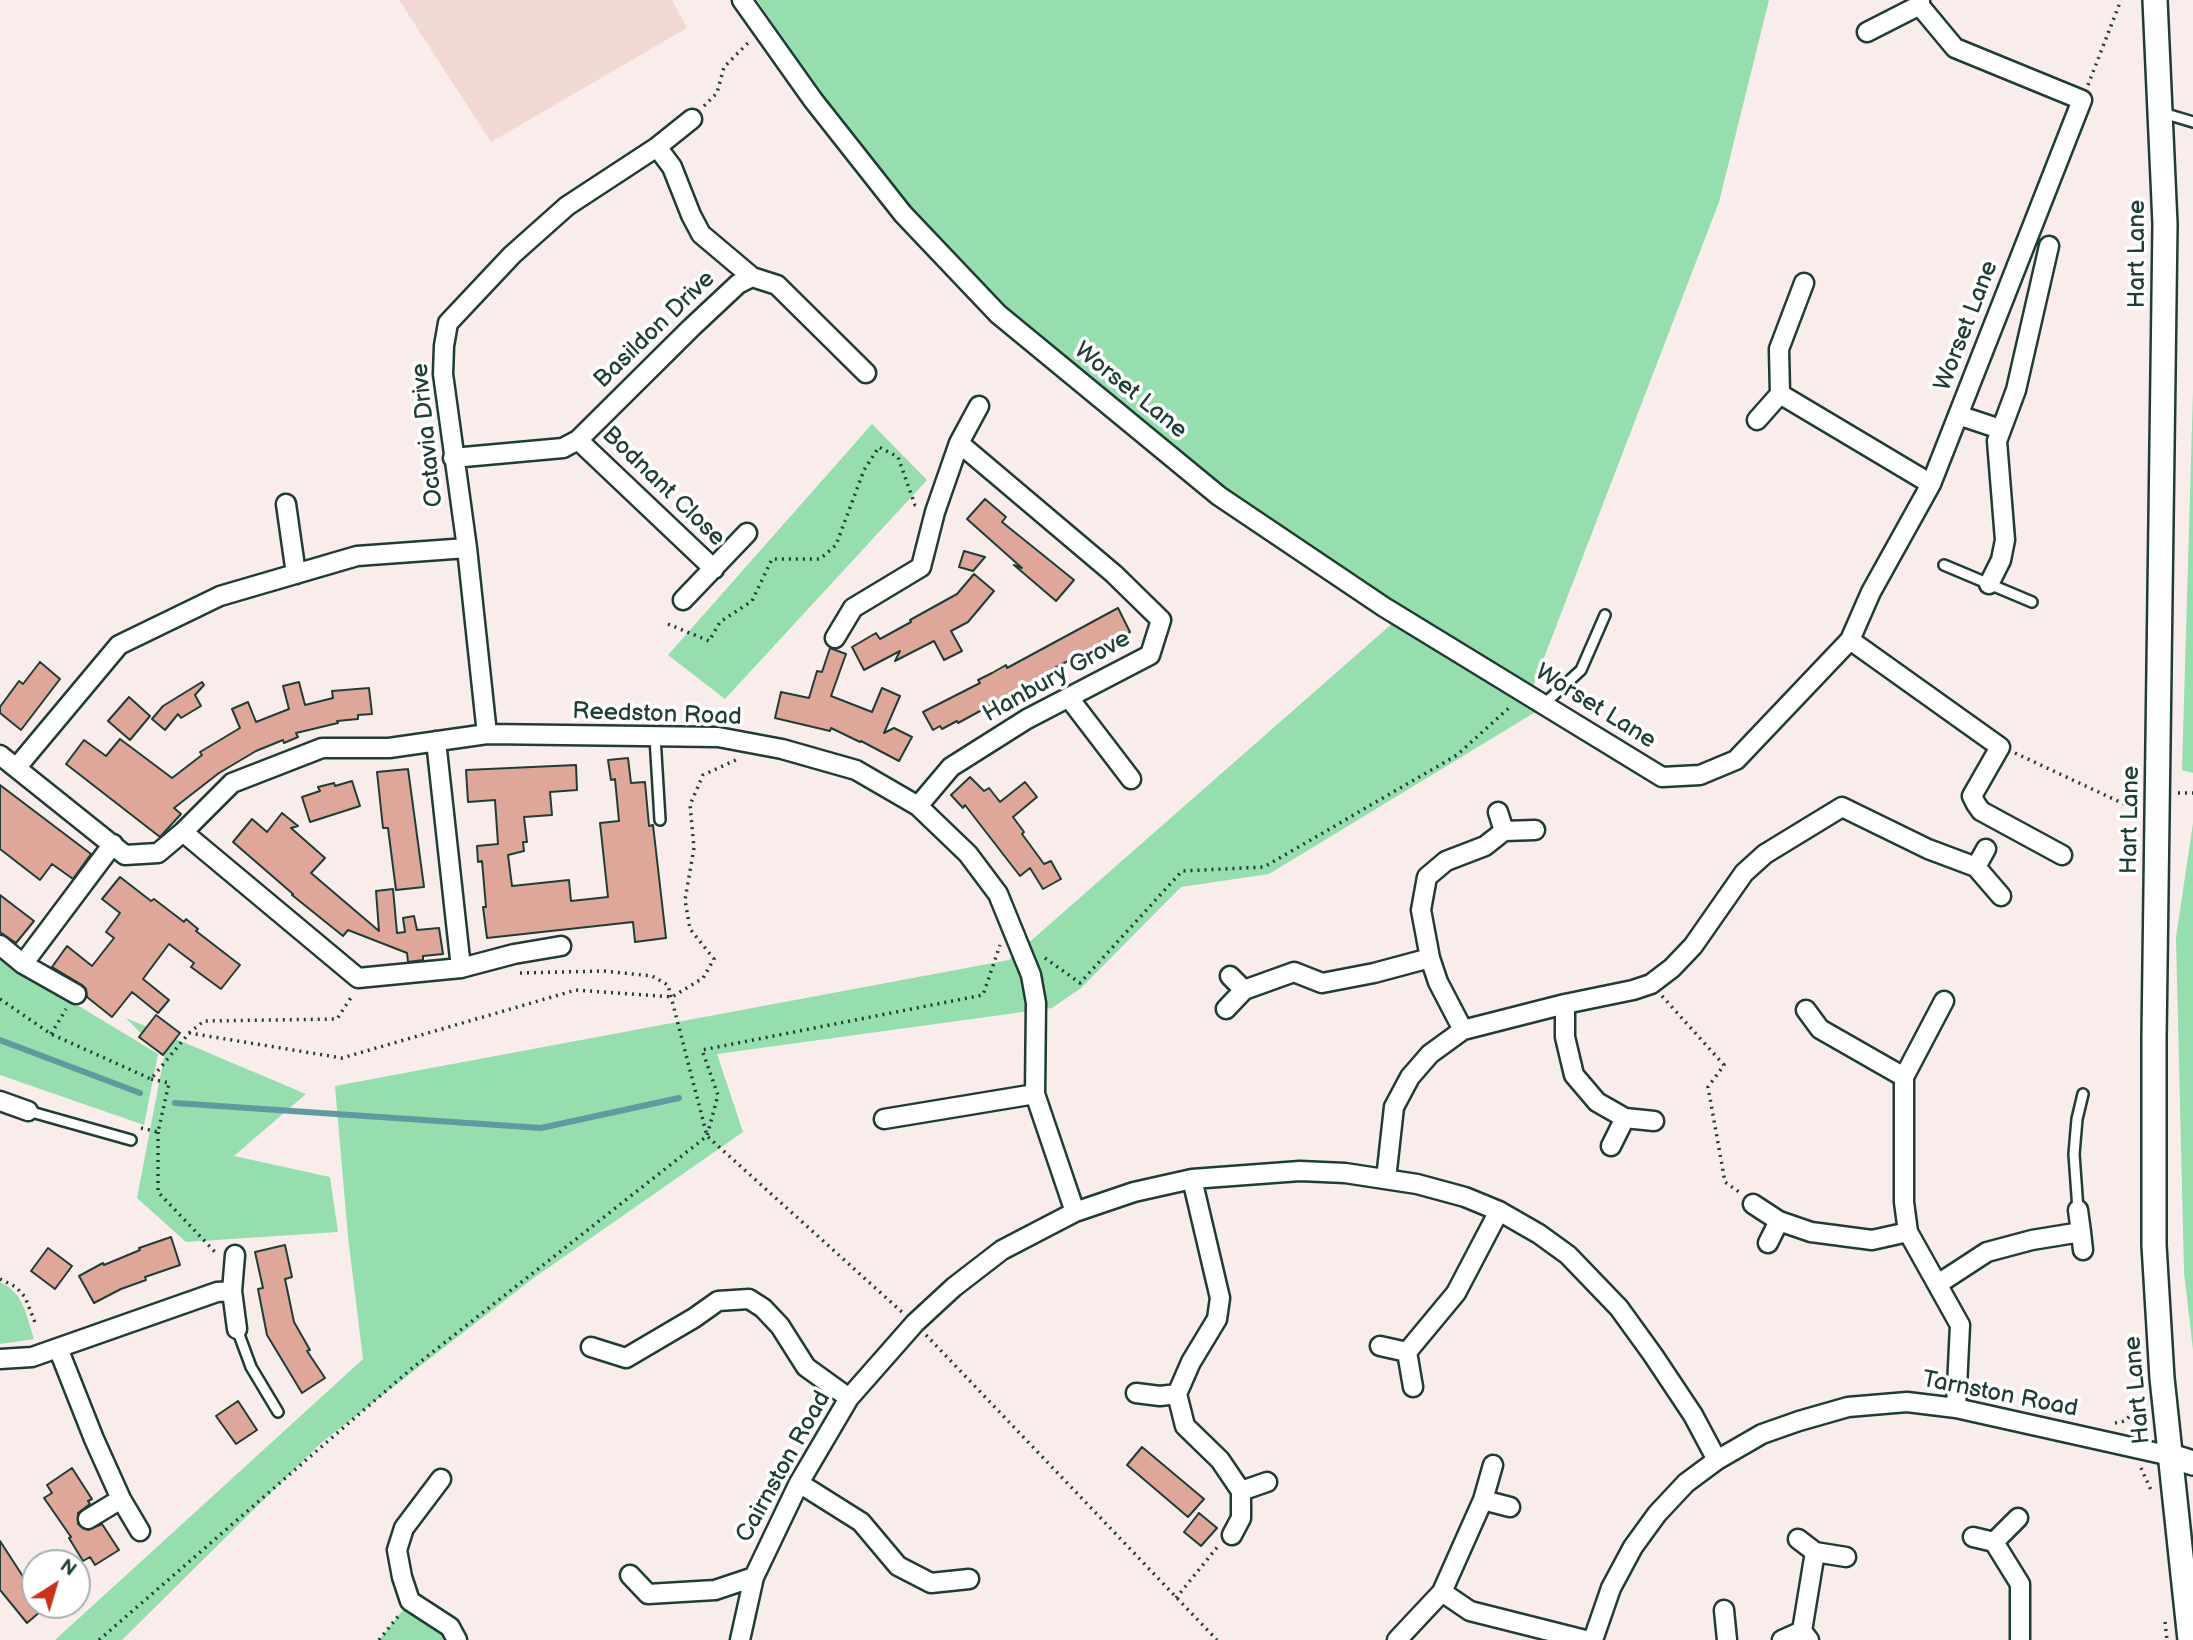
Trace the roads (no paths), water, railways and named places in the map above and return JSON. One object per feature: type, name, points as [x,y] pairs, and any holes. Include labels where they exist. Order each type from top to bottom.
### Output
[{"type":"street","name":"Worset Lane","points":[[743,0],[813,100],[904,214],[998,314],[1219,496],[1384,607],[1661,777],[1700,775],[1736,760],[1850,640],[1871,592],[1931,484],[2082,100],[1955,48],[1920,2]]},
{"type":"street","name":"Hart Lane","points":[[2155,0],[2165,224],[2154,1037],[2154,1245],[2162,1378],[2171,1456],[2187,1541],[2190,1640]]},
{"type":"street","points":[[1867,32],[1920,2]]},
{"type":"street","name":"Octavia Drive","points":[[487,734],[467,548],[443,374],[443,346],[447,323],[512,255],[567,206],[657,146],[697,114]]},
{"type":"street","points":[[657,146],[672,167],[701,234],[752,277]]},
{"type":"street","points":[[1989,583],[2001,560],[2005,540],[1997,448],[2000,429],[2016,390],[2049,246]]},
{"type":"street","name":"Basildon Drive","points":[[453,458],[563,448],[579,440],[691,328],[738,284],[752,277],[777,285],[866,373]]},
{"type":"street","points":[[1757,421],[1780,394],[1779,349],[1804,283]]},
{"type":"street","points":[[1780,394],[1931,484]]},
{"type":"street","points":[[835,638],[853,608],[921,566],[935,512],[959,443],[979,406]]},
{"type":"street","points":[[1958,415],[2000,429]]},
{"type":"street","name":"Bodnant Close","points":[[579,440],[714,569]]},
{"type":"street","name":"Hanbury Grove","points":[[918,806],[951,767],[1027,719],[1150,656],[1161,620],[1114,575],[959,443]]},
{"type":"street","points":[[286,504],[296,574]]},
{"type":"street","points":[[683,600],[747,533]]},
{"type":"street","points":[[17,767],[119,645],[220,596],[357,556],[467,548]]},
{"type":"street","points":[[1850,640],[2000,747],[1972,796],[1976,804],[1981,811],[2062,855]]},
{"type":"street","points":[[1069,698],[1132,779]]},
{"type":"street","name":"Reedston Road","points":[[0,755],[125,855],[158,853],[232,783],[322,748],[389,748],[487,734],[718,737],[782,749],[856,770],[918,806],[968,854],[998,894],[1031,975],[1036,1003],[1035,1094],[1075,1212]]},
{"type":"street","points":[[436,741],[461,968]]},
{"type":"street","points":[[1386,1179],[1394,1107],[1410,1077],[1430,1054],[1463,1030],[1651,984],[1672,968],[1693,946],[1744,873],[1765,855],[1842,807],[1928,849],[1976,867],[2001,896]]},
{"type":"street","points":[[1498,812],[1504,831]]},
{"type":"street","points":[[1463,1030],[1438,982],[1430,958],[1421,910],[1427,877],[1446,861],[1485,846],[1504,831],[1535,830]]},
{"type":"street","points":[[183,832],[358,978],[461,968],[514,954],[561,946]]},
{"type":"street","points":[[23,964],[113,844]]},
{"type":"street","points":[[1976,867],[1986,849]]},
{"type":"street","points":[[0,944],[23,964],[76,994]]},
{"type":"street","points":[[1226,1009],[1244,990],[1294,972],[1322,983],[1430,958]]},
{"type":"street","points":[[1230,976],[1244,990]]},
{"type":"street","points":[[1944,1001],[1904,1077],[1904,1202],[1908,1232],[1960,1325],[1956,1408]]},
{"type":"street","points":[[1565,1004],[1565,1037],[1574,1074],[1597,1102],[1625,1118],[1654,1121]]},
{"type":"street","points":[[1806,1010],[1819,1029],[1904,1077]]},
{"type":"street","points":[[884,1119],[1035,1094]]},
{"type":"street","points":[[0,1101],[27,1111]]},
{"type":"street","points":[[1611,1146],[1625,1118]]},
{"type":"street","name":"Cairnston Road","points":[[740,1640],[754,1577],[799,1483],[849,1398],[915,1323],[954,1287],[1002,1250],[1075,1212],[1133,1192],[1192,1179],[1300,1171],[1345,1173],[1429,1187],[1465,1197],[1499,1211],[1558,1248],[1588,1274],[1619,1308],[1653,1354],[1717,1460]]},
{"type":"street","points":[[1192,1179],[1220,1298],[1217,1319],[1191,1362],[1177,1394],[1185,1426],[1220,1460],[1241,1491],[1241,1518],[1232,1535]]},
{"type":"street","points":[[1754,1204],[1779,1221],[1811,1232],[1872,1240],[1908,1232]]},
{"type":"street","points":[[1938,1284],[1987,1252],[2032,1240],[2082,1241],[2078,1210]]},
{"type":"street","points":[[1413,1387],[1407,1352],[1456,1293],[1499,1211]]},
{"type":"street","points":[[1768,1243],[1779,1221]]},
{"type":"street","points":[[227,1256],[237,1329]]},
{"type":"street","points":[[0,1359],[32,1357],[217,1292],[232,1291]]},
{"type":"street","points":[[591,1347],[626,1358],[718,1301],[749,1299],[763,1308],[779,1326],[806,1367],[849,1398]]},
{"type":"street","points":[[1380,1346],[1407,1352]]},
{"type":"street","points":[[58,1348],[94,1440],[121,1499],[140,1531]]},
{"type":"street","points":[[1136,1393],[1160,1396],[1177,1394]]},
{"type":"street","name":"Tarnston Road","points":[[1593,1640],[1611,1588],[1633,1547],[1657,1514],[1686,1483],[1717,1460],[1762,1434],[1848,1407],[1907,1402],[1956,1408],[2171,1456]]},
{"type":"street","points":[[2171,1456],[2193,1463]]},
{"type":"street","points":[[1397,1640],[1442,1592],[1483,1500],[1493,1465]]},
{"type":"street","points":[[441,1479],[404,1528],[397,1550],[410,1601],[450,1627],[457,1640]]},
{"type":"street","points":[[1241,1491],[1267,1482]]},
{"type":"street","points":[[799,1483],[862,1522],[898,1566],[931,1583],[969,1578]]},
{"type":"street","points":[[88,1519],[121,1499]]},
{"type":"street","points":[[1483,1500],[1510,1507]]},
{"type":"street","points":[[1994,1542],[2018,1518]]},
{"type":"street","points":[[1973,1537],[1994,1542],[2020,1584],[2020,1640]]},
{"type":"street","points":[[1798,1539],[1815,1552],[1846,1557]]},
{"type":"street","points":[[1782,1640],[1805,1635],[1815,1552]]},
{"type":"street","points":[[630,1575],[648,1594],[715,1590],[754,1577]]},
{"type":"street","points":[[1442,1592],[1470,1611],[1585,1640]]},
{"type":"street","points":[[1724,1610],[1727,1640]]},
{"type":"lane","points":[[2161,112],[2193,122]]},
{"type":"lane","points":[[1944,565],[2032,601]]},
{"type":"lane","points":[[1544,704],[1581,670],[1605,615]]},
{"type":"lane","points":[[655,737],[660,820]]},
{"type":"lane","points":[[2078,1210],[2074,1154],[2077,1119],[2083,1094]]},
{"type":"lane","points":[[27,1111],[131,1140]]},
{"type":"lane","points":[[237,1329],[251,1367],[278,1412]]},
{"type":"waterway","points":[[0,1040],[140,1093]]},
{"type":"waterway","points":[[175,1103],[541,1128],[679,1098]]}]
